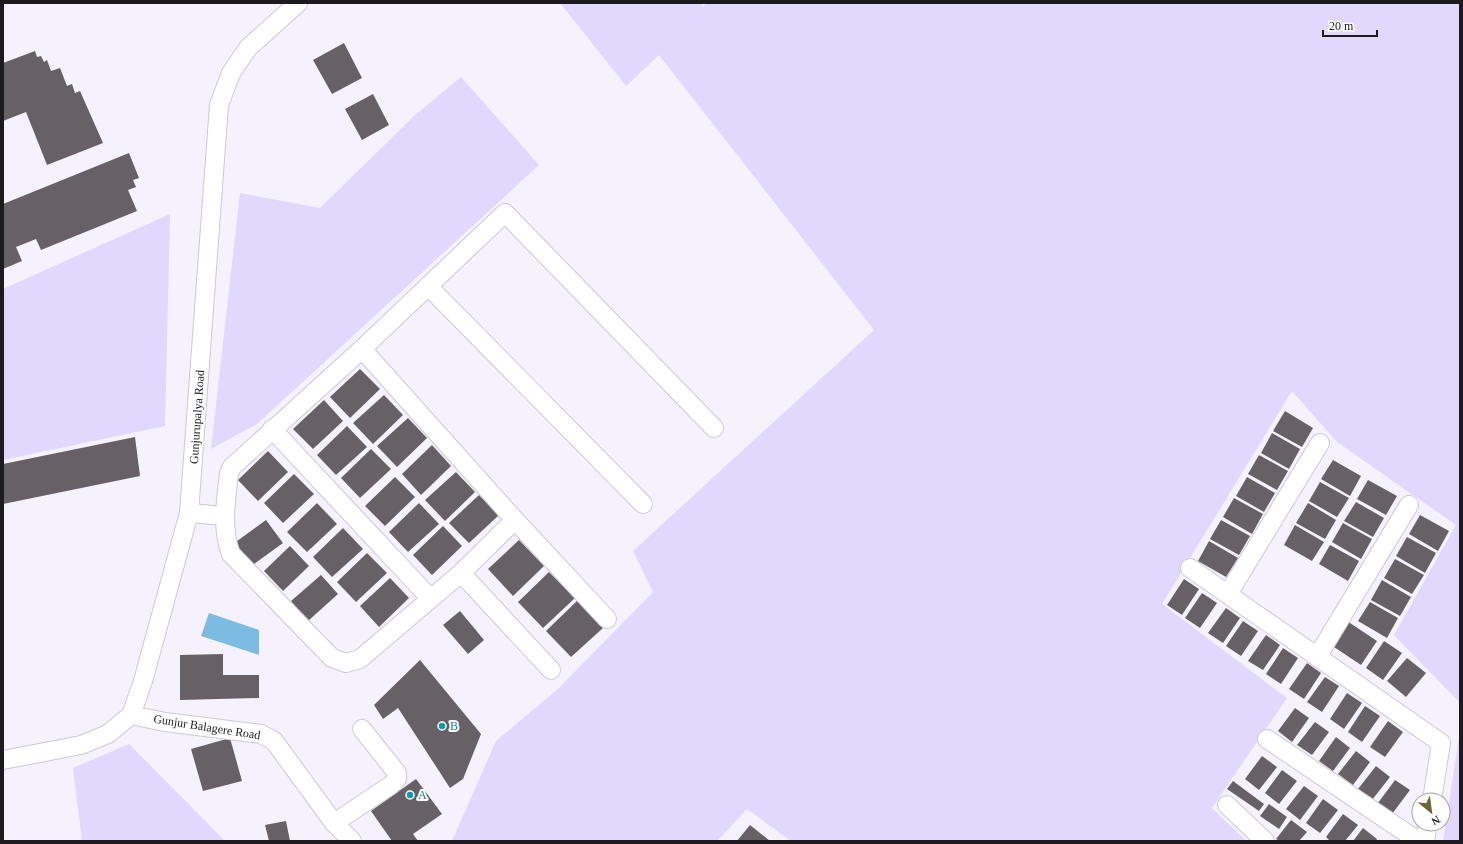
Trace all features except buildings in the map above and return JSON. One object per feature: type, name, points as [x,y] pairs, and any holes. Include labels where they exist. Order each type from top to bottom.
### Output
[{"type":"street","name":"Gunjurupalya Road","points":[[131,715],[158,628],[189,513],[219,105],[231,73],[248,48],[298,3]]},
{"type":"street","points":[[514,520],[461,574],[430,598],[360,659],[346,664],[332,658],[231,554],[225,535],[225,516],[229,473],[232,467],[362,348],[505,213],[714,428]]},
{"type":"street","points":[[428,286],[644,504]]},
{"type":"street","points":[[362,348],[514,520],[607,619]]},
{"type":"street","points":[[272,429],[430,598]]},
{"type":"street","points":[[1228,594],[1320,443]]},
{"type":"street","points":[[1317,657],[1409,505]]},
{"type":"street","points":[[189,513],[225,516]]},
{"type":"street","points":[[1190,568],[1441,743],[1433,792]]},
{"type":"street","points":[[461,574],[551,670]]},
{"type":"street","points":[[3,760],[81,745],[108,734],[131,715]]},
{"type":"street","name":"Gunjur Balagere Road","points":[[131,715],[261,734],[274,741],[334,823],[352,841]]},
{"type":"street","points":[[334,823],[391,785],[397,778],[397,773],[362,729]]},
{"type":"street","points":[[1266,739],[1418,841]]},
{"type":"street","points":[[1227,805],[1265,841]]},
{"type":"shaded area","points":[[560,3],[701,3],[703,7],[706,3],[1460,3],[1460,703],[1394,635],[1456,525],[1337,442],[1292,391],[1162,604],[1287,698],[1212,808],[1246,841],[791,841],[747,809],[717,841],[452,841],[496,741],[558,689],[653,592],[633,551],[874,330],[659,55],[626,86]]},
{"type":"shaded area","points":[[461,77],[539,165],[257,424],[211,449],[240,193],[320,208],[414,116]]},
{"type":"shaded area","points":[[170,214],[165,426],[3,460],[3,289]]},
{"type":"shaded area","points":[[1460,731],[1460,841],[1443,841],[1444,832],[1451,832],[1451,792]]},
{"type":"shaded area","points":[[129,744],[225,841],[82,841],[73,768]]},
{"type":"water","points":[[209,613],[259,630],[259,655],[201,636]]},
{"type":"place","name":"B","points":[[442,726]]},
{"type":"place","name":"A","points":[[410,795]]}]
